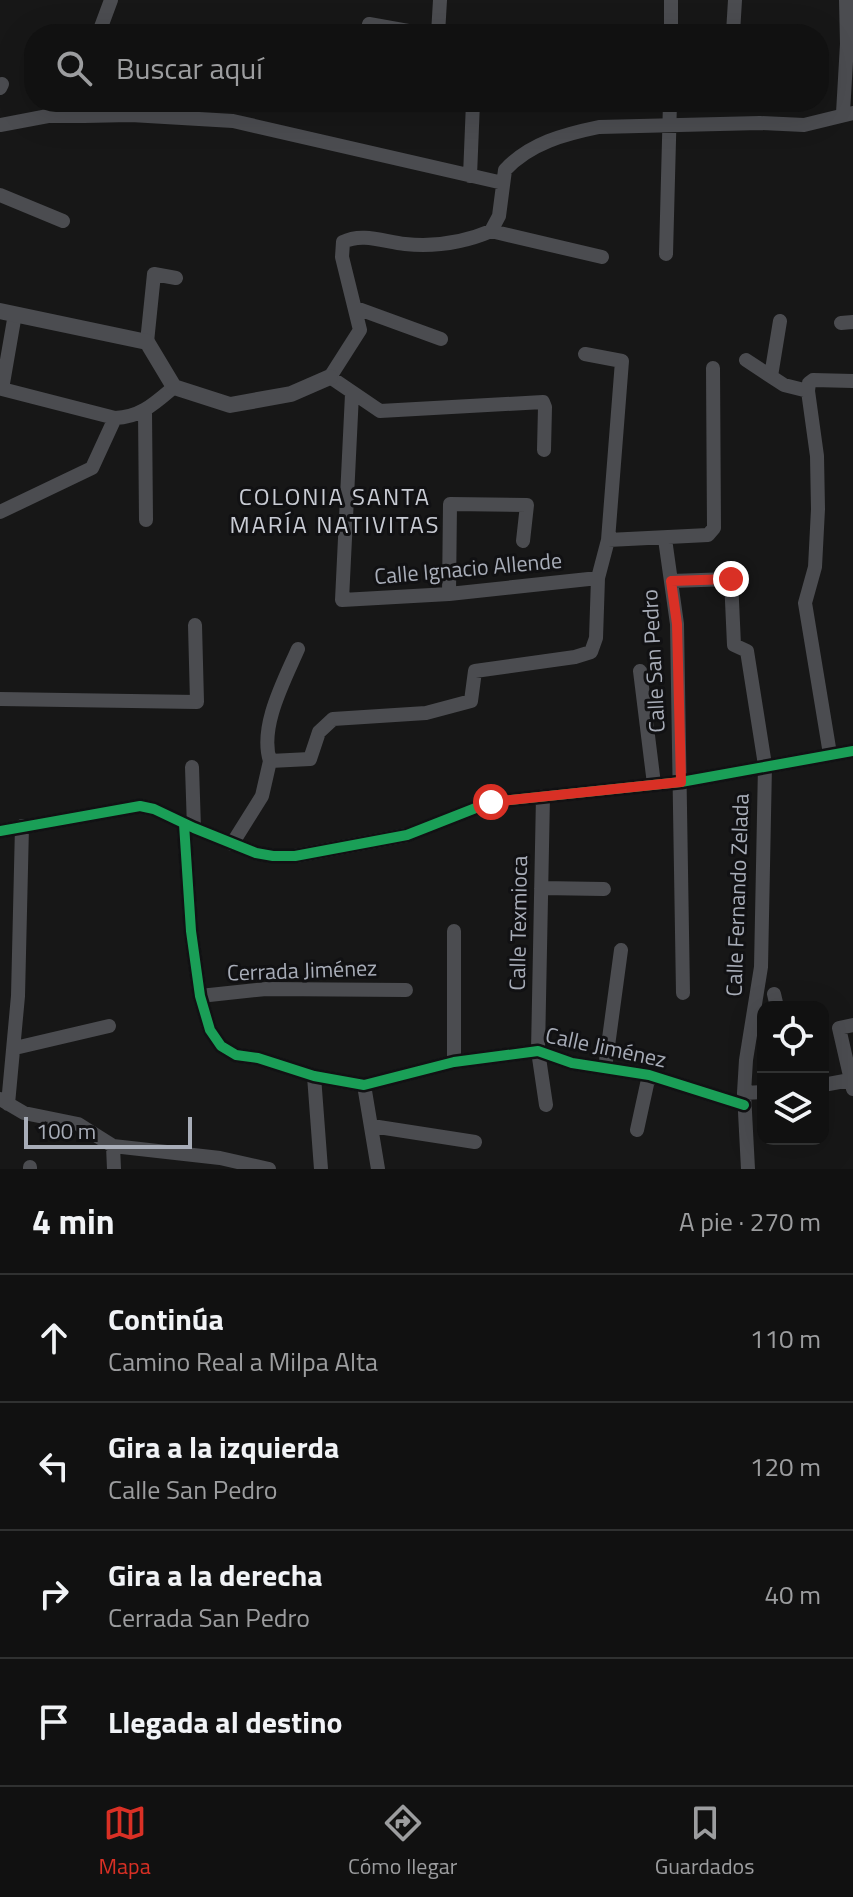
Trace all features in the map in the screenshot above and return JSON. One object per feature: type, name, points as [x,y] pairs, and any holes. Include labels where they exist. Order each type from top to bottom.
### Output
[{"type":"street","points":[[102,24],[111,0]]},
{"type":"street","points":[[439,24],[440,0]]},
{"type":"street","points":[[671,0],[671,24]]},
{"type":"street","points":[[734,24],[735,0]]},
{"type":"street","points":[[491,231],[499,216],[505,170],[515,159],[551,140],[599,127],[760,123],[804,125],[848,113],[846,0]]},
{"type":"street","points":[[0,125],[69,112]]},
{"type":"street","points":[[108,112],[233,121],[503,183]]},
{"type":"street","points":[[470,176],[473,112]]},
{"type":"street","points":[[666,254],[670,112]]},
{"type":"street","points":[[0,195],[63,221]]},
{"type":"street","points":[[176,278],[154,274],[147,342],[174,387],[230,405],[291,394],[330,377],[360,330],[341,248],[348,240],[454,244],[491,231],[602,257]]},
{"type":"street","points":[[356,308],[441,339]]},
{"type":"street","points":[[147,342],[7,313],[2,389],[115,418],[129,418],[145,411],[174,387]]},
{"type":"street","points":[[771,376],[780,321]]},
{"type":"street","points":[[270,761],[310,759],[319,732],[333,719],[426,713],[471,701],[475,671],[591,652],[596,638],[598,578],[608,540],[622,361],[585,354]]},
{"type":"street","points":[[746,360],[784,385],[810,386],[853,381]]},
{"type":"street","points":[[608,540],[708,535],[714,528],[713,368]]},
{"type":"street","points":[[330,377],[380,411],[543,402],[544,450]]},
{"type":"street","points":[[810,386],[817,456],[818,509],[815,567],[805,603],[830,754]]},
{"type":"street","name":"Calle Ignacio Allende","points":[[352,394],[342,600],[449,594],[598,578]]},
{"type":"street","points":[[145,411],[146,520]]},
{"type":"street","points":[[0,512],[92,468],[115,418]]},
{"type":"street","points":[[449,594],[450,504],[527,505],[523,541]]},
{"type":"street","name":"Calle San Pedro","points":[[665,539],[677,624],[683,993]]},
{"type":"street","name":"Calle Fernando Zelada","points":[[671,581],[731,579],[734,645],[747,651],[765,765],[761,967],[746,1060],[744,1099],[748,1169]]},
{"type":"street","points":[[0,699],[197,702],[195,625]]},
{"type":"street","points":[[232,844],[262,796],[270,761],[266,749],[275,701],[298,649]]},
{"type":"street","points":[[640,671],[654,784]]},
{"type":"street","points":[[0,831],[140,806],[154,809],[232,844],[273,856],[295,856],[407,835],[491,802],[681,782],[853,751]]},
{"type":"street","points":[[192,767],[189,826],[191,931],[200,996],[210,1030],[221,1046],[236,1055],[258,1058],[314,1076],[364,1085],[378,1169]]},
{"type":"street","name":"Calle Texmioca","points":[[543,796],[538,1051],[546,1105]]},
{"type":"street","points":[[22,826],[15,1048],[4,1102],[24,1113],[78,1124],[113,1146],[220,1158],[269,1169]]},
{"type":"street","points":[[541,888],[604,889]]},
{"type":"street","points":[[454,931],[454,1062]]},
{"type":"street","points":[[605,1068],[621,950]]},
{"type":"street","name":"Cerrada Jiménez","points":[[200,996],[266,989],[406,990]]},
{"type":"street","points":[[15,1048],[109,1026]]},
{"type":"street","points":[[829,1085],[851,1084],[846,1026]]},
{"type":"street","name":"Calle Jiménez","points":[[364,1085],[454,1062],[538,1051],[572,1063],[649,1075],[744,1099],[757,1094]]},
{"type":"street","points":[[637,1130],[649,1075]]},
{"type":"street","points":[[314,1076],[321,1169]]},
{"type":"street","points":[[372,1126],[475,1142]]},
{"type":"street","points":[[113,1146],[114,1169]]},
{"type":"cycle path","points":[[0,831],[140,806],[154,809],[256,853],[295,856],[407,835],[491,802],[681,782],[853,751]]},
{"type":"cycle path","points":[[184,824],[191,931],[200,996],[210,1030],[221,1046],[236,1055],[258,1058],[314,1076],[364,1085],[454,1062],[538,1051],[572,1063],[649,1075],[744,1105]]},
{"type":"district","name":"COLONIA SANTA MARÍA NATIVITAS","points":[[335,511]]},
{"type":"route","points":[[491,802],[681,782],[677,624],[671,581],[731,579]]}]
